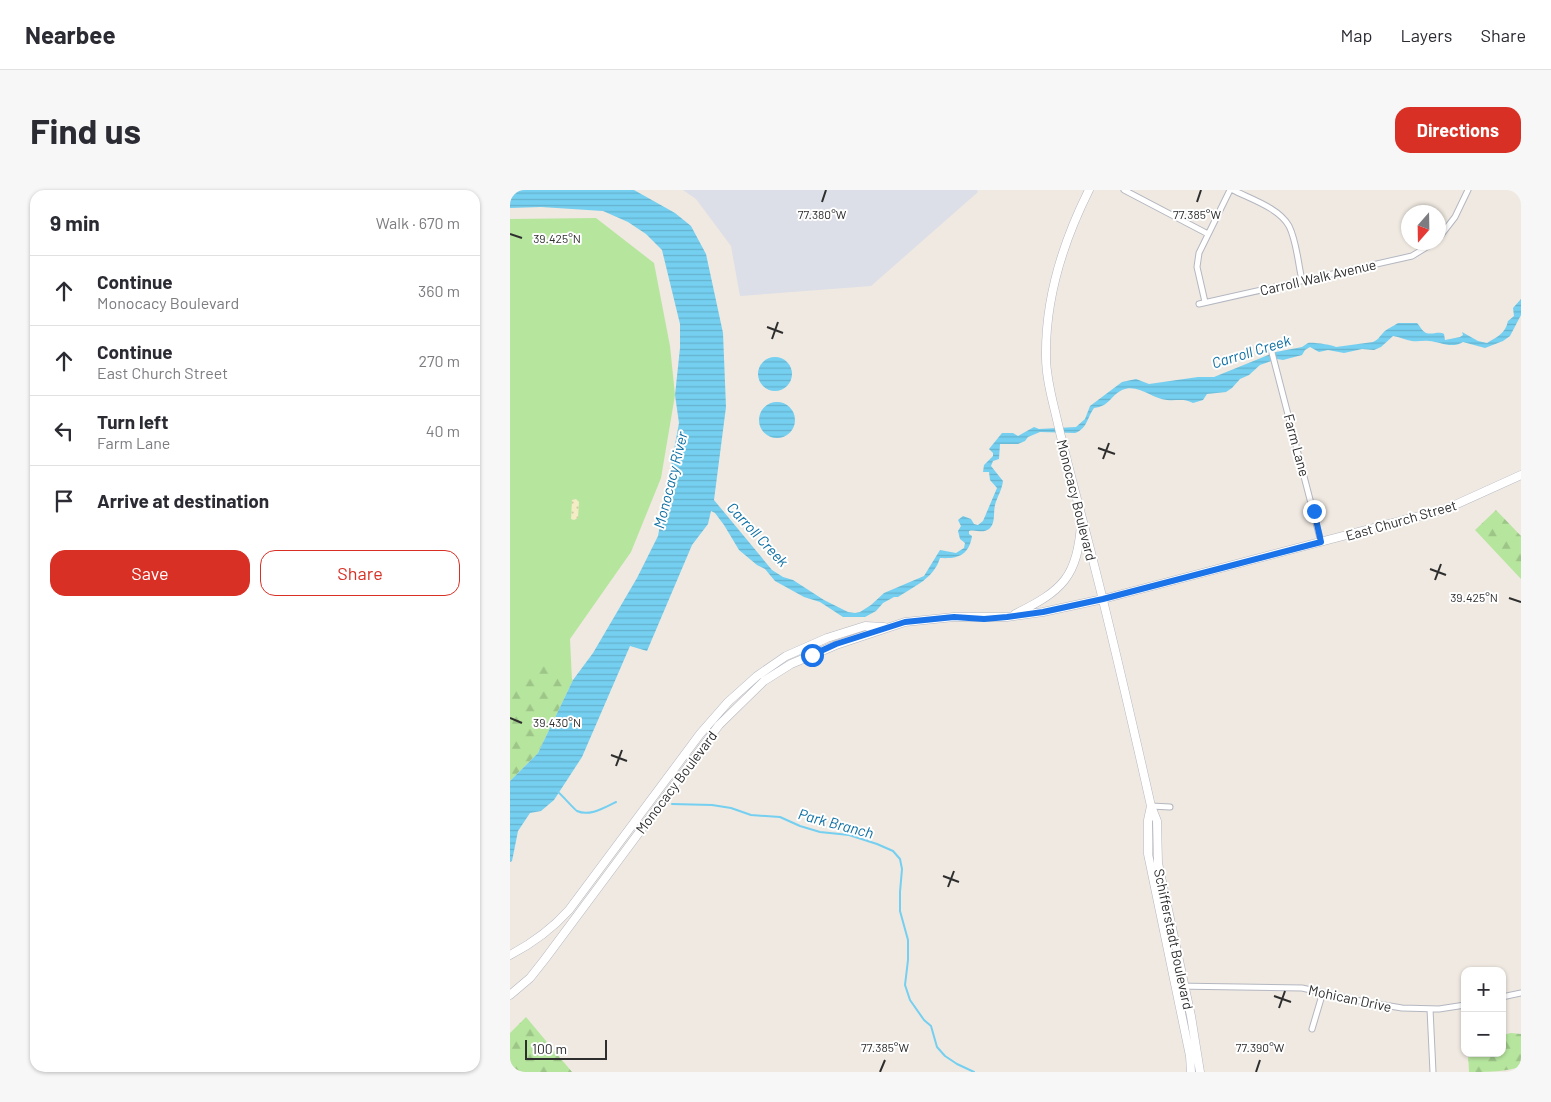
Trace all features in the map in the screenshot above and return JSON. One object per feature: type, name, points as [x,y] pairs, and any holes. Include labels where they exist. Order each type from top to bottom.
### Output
[{"type":"main road","name":"Monocacy Boulevard","points":[[510,995],[530,978],[546,959],[719,725],[745,698],[764,682],[791,664],[836,644],[905,622],[930,619],[1007,617],[1043,612],[1103,599],[1067,460],[1052,395],[1046,358],[1051,297],[1060,258],[1089,190]]},
{"type":"main road","name":"East Church Street","points":[[1103,599],[1446,509],[1521,475]]},
{"type":"main road","points":[[1007,617],[1054,593],[1066,579],[1076,558],[1081,514]]},
{"type":"main road","name":"Schifferstadt Boulevard","points":[[1103,599],[1151,806],[1157,821],[1158,863],[1198,1052],[1200,1072]]},
{"type":"main road","name":"Monocacy Boulevard","points":[[510,955],[545,934],[569,910],[700,734],[728,702],[757,676],[786,656],[827,638],[865,626],[888,627]]},
{"type":"main road","name":"Schifferstadt Boulevard","points":[[1151,806],[1148,820],[1148,854],[1190,1056],[1191,1072]]},
{"type":"street","points":[[1124,190],[1208,234]]},
{"type":"street","points":[[1205,302],[1197,267],[1199,253],[1232,190],[1271,210],[1283,219],[1289,227],[1302,280]]},
{"type":"street","points":[[1446,228],[1468,190]]},
{"type":"street","name":"Carroll Walk Avenue","points":[[1199,304],[1412,256],[1421,250]]},
{"type":"street","name":"Farm Lane","points":[[1271,349],[1321,542]]},
{"type":"street","points":[[1151,806],[1170,807]]},
{"type":"street","name":"Mohican Drive","points":[[1175,986],[1288,987],[1323,992],[1385,1006],[1430,1009],[1461,1005]]},
{"type":"street","points":[[1312,1029],[1323,992]]},
{"type":"street","points":[[1506,996],[1521,993]]},
{"type":"street","points":[[1430,1009],[1433,1072]]},
{"type":"shaded area","points":[[683,190],[977,190],[978,192],[871,286],[740,296],[731,246],[696,199]]},
{"type":"green space","points":[[596,218],[654,263],[670,346],[675,395],[661,478],[631,552],[570,639],[572,681],[510,780],[510,219]]},
{"type":"green space","points":[[1496,510],[1521,536],[1521,579],[1475,530]]},
{"type":"green space","points":[[547,658],[573,680],[538,753],[510,781],[510,700],[520,678]]},
{"type":"green space","points":[[526,1017],[572,1072],[510,1072],[510,1033]]},
{"type":"green space","points":[[1506,1034],[1521,1034],[1521,1066],[1503,1071],[1469,1072],[1468,1057],[1506,1057]]},
{"type":"sand","points":[[576,499],[579,502],[578,518],[574,520],[571,519],[572,500]]},
{"type":"water","name":"Monocacy River","points":[[510,190],[634,190],[675,213],[691,226],[706,254],[723,333],[726,407],[714,500],[772,570],[783,577],[793,580],[824,600],[848,612],[855,613],[871,605],[884,593],[924,576],[940,550],[956,553],[964,548],[965,543],[960,539],[958,531],[961,526],[958,520],[963,516],[971,519],[974,524],[978,525],[983,521],[997,488],[990,480],[989,472],[983,472],[984,465],[993,456],[989,449],[1002,433],[1013,433],[1018,436],[1034,427],[1039,429],[1076,427],[1085,419],[1090,406],[1122,382],[1136,379],[1149,384],[1198,377],[1214,377],[1276,352],[1302,347],[1308,343],[1336,347],[1373,342],[1386,330],[1398,323],[1417,323],[1426,333],[1444,334],[1445,340],[1460,337],[1463,335],[1462,332],[1478,341],[1487,343],[1503,332],[1508,321],[1514,316],[1513,308],[1521,299],[1521,315],[1510,336],[1485,348],[1463,342],[1450,345],[1427,341],[1412,341],[1393,336],[1381,347],[1374,350],[1362,349],[1344,353],[1328,350],[1319,352],[1310,347],[1302,355],[1283,360],[1277,359],[1260,365],[1226,392],[1207,394],[1203,400],[1193,403],[1183,400],[1161,399],[1134,388],[1128,388],[1118,392],[1107,403],[1094,408],[1082,429],[1075,433],[1040,432],[1018,444],[1000,444],[999,459],[993,461],[991,466],[1003,481],[995,505],[991,527],[984,531],[969,531],[969,534],[972,536],[965,552],[957,557],[940,558],[933,571],[923,581],[898,597],[883,603],[876,611],[865,617],[843,617],[820,602],[804,597],[775,581],[765,569],[739,550],[724,525],[715,513],[711,511],[708,524],[692,545],[647,651],[630,646],[582,757],[554,800],[541,811],[530,813],[518,831],[512,861],[510,862],[510,781],[538,753],[573,680],[593,653],[637,578],[658,536],[679,423],[675,395],[680,348],[680,324],[662,250],[646,234],[628,222],[603,211],[541,207],[510,208]]},
{"type":"water","points":[[775,357],[782,358],[787,362],[791,367],[791,381],[787,386],[782,390],[775,391],[768,390],[763,386],[759,381],[758,374],[759,367],[763,362],[768,358]]},
{"type":"water","points":[[777,402],[789,408],[795,420],[789,432],[777,438],[765,432],[759,420],[765,408]]},
{"type":"waterway","name":"Park Branch","points":[[557,791],[575,810],[582,813],[597,811],[616,802]]},
{"type":"waterway","name":"Park Branch","points":[[672,804],[712,805],[731,808],[751,815],[780,817],[800,826],[820,832],[849,835],[893,851],[900,859],[902,869],[900,911],[908,940],[905,985],[910,1000],[924,1020],[931,1026],[937,1047],[945,1056],[974,1072]]},
{"type":"route","points":[[812,655],[836,644],[905,622],[954,617],[984,619],[1043,612],[1103,599],[1321,542],[1314,511]]},
{"type":"water label","name":"Carroll Creek","points":[[1251,351]]},
{"type":"water label","name":"Carroll Creek","points":[[758,534]]}]
